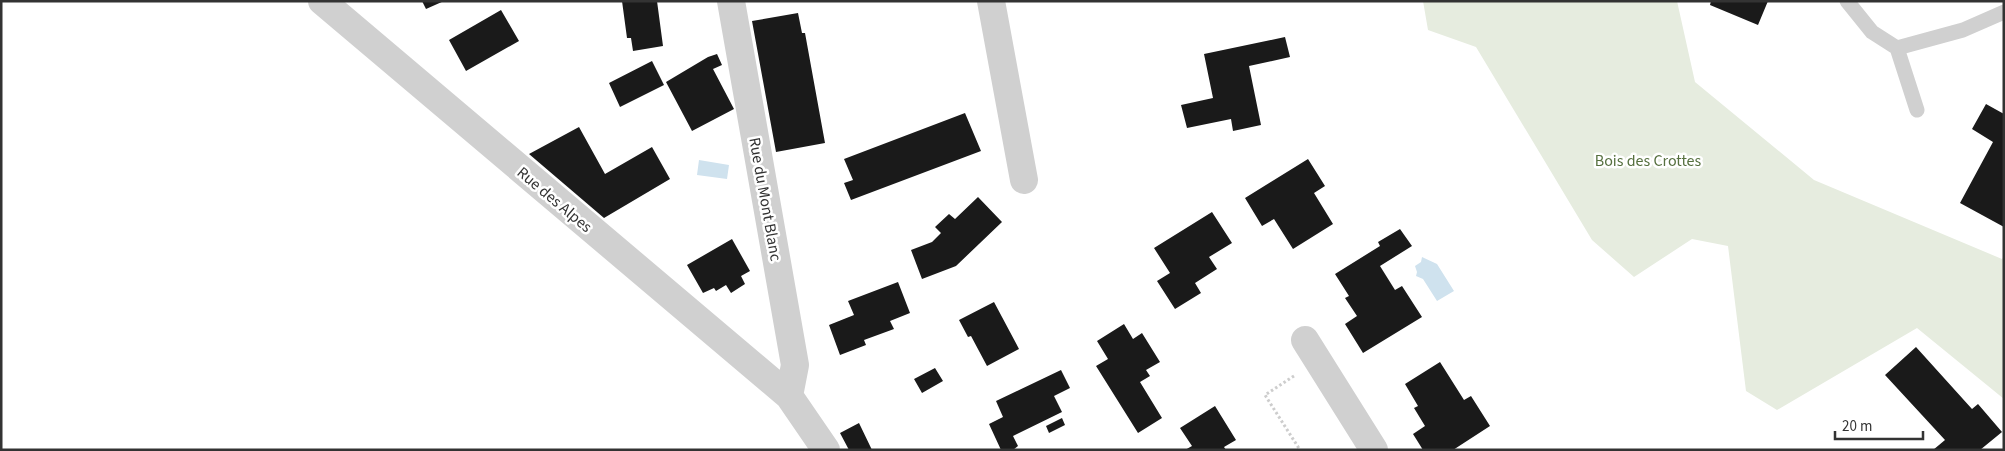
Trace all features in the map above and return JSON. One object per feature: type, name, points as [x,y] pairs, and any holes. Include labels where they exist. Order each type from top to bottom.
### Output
[{"type":"street","name":"Rue des Alpes","points":[[322,1],[789,396],[826,450]]},
{"type":"street","name":"Rue du Mont Blanc","points":[[731,1],[795,365],[789,396]]},
{"type":"street","points":[[991,1],[1024,180]]},
{"type":"street","points":[[1312,351],[1374,450]]},
{"type":"lane","points":[[1847,1],[1872,32],[1897,48],[1917,110]]},
{"type":"lane","points":[[1897,48],[1963,30],[2004,12]]},
{"type":"path","points":[[1300,450],[1265,395],[1312,351]]},
{"type":"green space","name":"Bois des Crottes","points":[[1423,1],[1677,1],[1695,82],[1814,180],[2002,259],[2004,256],[2004,399],[1917,328],[1777,410],[1746,391],[1728,246],[1692,239],[1634,277],[1592,240],[1476,47],[1428,30]]},
{"type":"water","points":[[699,160],[729,165],[727,179],[697,175]]},
{"type":"water","points":[[1422,257],[1437,264],[1454,291],[1437,301],[1423,279],[1416,276],[1415,266],[1421,262]]},
{"type":"building","points":[[422,1],[444,1],[426,9]]},
{"type":"building","points":[[622,1],[657,1],[663,46],[633,51],[631,38],[627,38]]},
{"type":"building","points":[[1711,1],[1768,1],[1758,25],[1710,5]]},
{"type":"building","points":[[501,10],[519,41],[466,71],[449,40]]},
{"type":"building","points":[[798,13],[802,33],[805,33],[825,143],[776,152],[752,21]]},
{"type":"building","points":[[1285,37],[1290,57],[1249,66],[1261,125],[1233,131],[1231,119],[1187,128],[1181,105],[1213,98],[1204,54]]},
{"type":"building","points":[[717,54],[722,65],[713,69],[734,109],[692,131],[666,82],[708,57]]},
{"type":"building","points":[[652,61],[664,85],[620,107],[609,83]]},
{"type":"building","points":[[1986,104],[2004,114],[2004,227],[1960,203],[1993,142],[1972,129]]},
{"type":"building","points":[[965,113],[981,151],[851,200],[844,183],[853,180],[844,159]]},
{"type":"building","points":[[579,127],[605,174],[652,147],[670,179],[604,218],[529,154]]},
{"type":"building","points":[[1308,159],[1325,186],[1314,193],[1333,224],[1293,249],[1274,219],[1262,226],[1245,198]]},
{"type":"building","points":[[978,197],[1002,222],[956,266],[922,279],[911,250],[932,242],[941,233],[935,227],[949,214],[955,219]]},
{"type":"building","points":[[1212,212],[1232,243],[1209,257],[1217,269],[1195,283],[1201,293],[1175,309],[1157,281],[1170,273],[1154,248]]},
{"type":"building","points":[[1400,229],[1412,246],[1380,266],[1395,290],[1402,286],[1422,317],[1363,353],[1345,324],[1357,316],[1345,298],[1349,296],[1335,274],[1380,246],[1378,242]]},
{"type":"building","points":[[732,239],[750,271],[741,276],[745,284],[731,293],[726,285],[716,291],[714,288],[703,293],[687,265]]},
{"type":"building","points":[[898,282],[910,313],[890,321],[894,329],[864,340],[866,345],[840,355],[829,325],[854,315],[848,301]]},
{"type":"building","points":[[994,302],[1019,349],[987,366],[971,336],[968,337],[959,320]]},
{"type":"building","points":[[1124,324],[1133,339],[1142,333],[1160,362],[1146,370],[1150,376],[1140,382],[1162,418],[1138,433],[1096,366],[1108,359],[1097,341]]},
{"type":"building","points":[[1916,347],[1972,409],[1978,404],[2002,432],[1980,450],[1933,450],[1945,440],[1885,375]]},
{"type":"building","points":[[1440,362],[1464,400],[1471,396],[1490,426],[1453,450],[1423,450],[1413,434],[1425,426],[1414,408],[1418,406],[1405,384]]},
{"type":"building","points":[[935,368],[943,381],[922,393],[914,379]]},
{"type":"building","points":[[1061,370],[1070,388],[1054,396],[1062,412],[1013,436],[1018,446],[1013,450],[1001,450],[989,424],[1003,417],[996,401]]},
{"type":"building","points":[[1215,406],[1236,440],[1224,447],[1226,450],[1185,450],[1192,446],[1180,428]]},
{"type":"building","points":[[1062,418],[1065,425],[1049,433],[1046,426]]},
{"type":"building","points":[[859,423],[872,450],[849,450],[840,433]]}]
